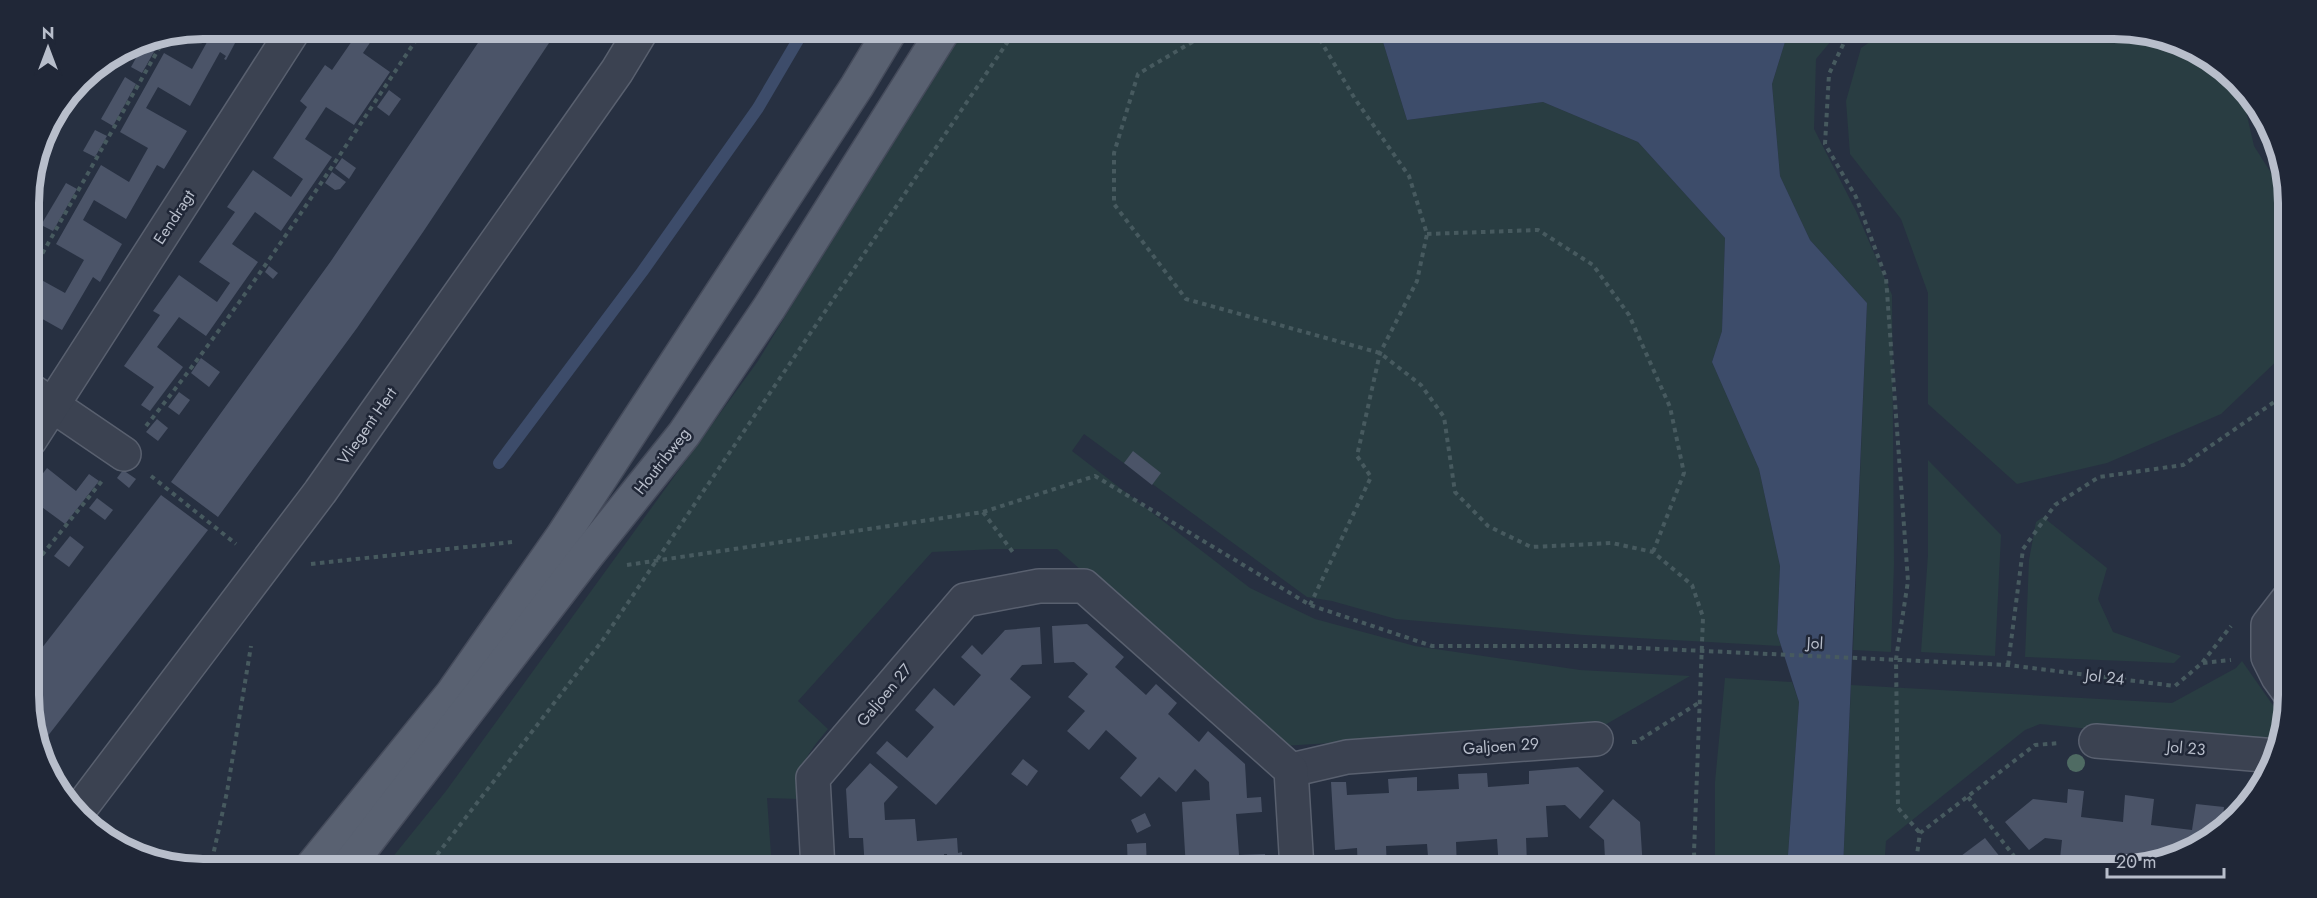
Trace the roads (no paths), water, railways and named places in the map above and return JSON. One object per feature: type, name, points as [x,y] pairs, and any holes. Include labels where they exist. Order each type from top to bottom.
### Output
[{"type":"main road","name":"Houtribweg","points":[[353,859],[575,546],[885,39]]},
{"type":"main road","name":"Houtribweg","points":[[319,859],[452,693],[575,546],[684,434],[769,308],[938,39]]},
{"type":"street","name":"Eendragt","points":[[42,398],[287,39]]},
{"type":"street","name":"Vliegent Hert","points":[[83,806],[361,434],[636,39]]},
{"type":"street","points":[[42,398],[124,454]]},
{"type":"street","name":"Galjoen 27","points":[[817,859],[813,778],[965,600],[1039,586],[1084,586],[1292,770]]},
{"type":"street","points":[[2278,612],[2268,625],[2268,657],[2278,677]]},
{"type":"street","name":"Galjoen 29","points":[[1292,770],[1347,757],[1596,739]]},
{"type":"street","name":"Jol 23","points":[[2096,741],[2267,755]]},
{"type":"street","points":[[1292,770],[1296,859]]},
{"type":"water","points":[[1382,39],[1786,39],[1772,84],[1780,176],[1810,240],[1867,303],[1843,859],[1788,859],[1799,702],[1777,633],[1780,566],[1759,469],[1712,362],[1722,331],[1725,238],[1638,142],[1543,102],[1407,120]]},
{"type":"waterway","points":[[499,463],[642,272],[758,108],[799,39]]}]
